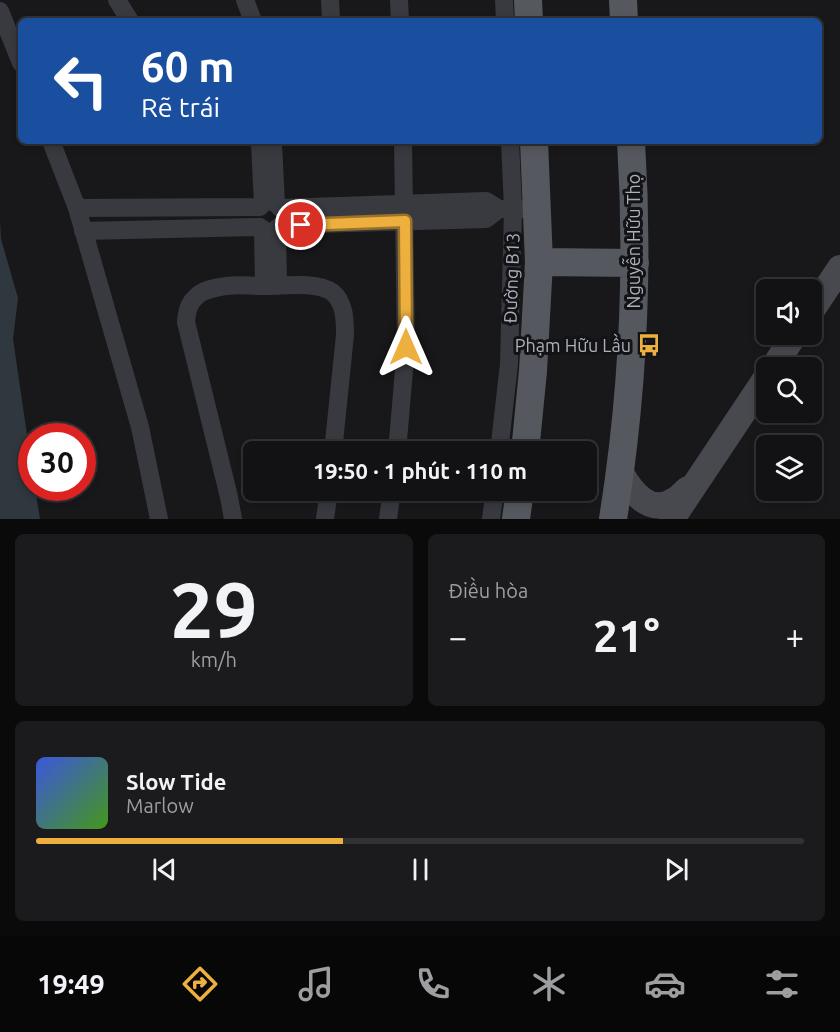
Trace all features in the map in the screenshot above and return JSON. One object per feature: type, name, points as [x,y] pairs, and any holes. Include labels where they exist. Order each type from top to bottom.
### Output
[{"type":"main road","points":[[528,0],[529,18]]},
{"type":"main road","points":[[623,0],[624,18]]},
{"type":"main road","points":[[526,441],[533,371],[539,262],[516,209],[533,144]]},
{"type":"main road","name":"Nguyễn Hữu Thọ","points":[[614,519],[621,473],[632,342],[635,263],[632,144]]},
{"type":"main road","points":[[539,262],[635,263]]},
{"type":"main road","points":[[822,295],[840,268]]},
{"type":"main road","points":[[672,519],[756,393]]},
{"type":"main road","points":[[621,473],[628,487],[640,500],[656,506],[671,503],[700,479]]},
{"type":"main road","points":[[516,519],[518,501]]},
{"type":"street","points":[[117,0],[128,18]]},
{"type":"street","points":[[245,0],[252,18]]},
{"type":"street","points":[[330,0],[331,18]]},
{"type":"street","points":[[399,0],[399,18]]},
{"type":"street","points":[[504,0],[505,18]]},
{"type":"street","points":[[0,11],[18,56]]},
{"type":"street","points":[[52,144],[77,208],[140,427],[159,519]]},
{"type":"street","points":[[260,144],[270,217]]},
{"type":"street","points":[[271,286],[270,217],[273,144]]},
{"type":"street","points":[[398,441],[406,347],[403,144]]},
{"type":"street","name":"Đường B13","points":[[500,441],[509,364],[516,209],[510,144]]},
{"type":"street","points":[[83,231],[270,217],[405,212],[486,201],[516,209]]},
{"type":"street","points":[[77,208],[270,217]]},
{"type":"street","points":[[232,519],[229,497],[186,322],[188,308],[196,296],[208,289],[229,285],[302,285],[332,292],[340,303],[345,318],[334,441]]},
{"type":"street","points":[[325,519],[327,501]]},
{"type":"street","points":[[388,519],[390,501]]},
{"type":"street","points":[[491,519],[493,501]]},
{"type":"shaded area","points":[[0,221],[1,239],[18,298],[13,339],[25,423],[18,423],[18,501],[37,501],[40,519],[0,519]]},
{"type":"place","name":"Phạm Hữu Lầu","points":[[649,345]]},
{"type":"route","points":[[301,225],[405,221],[406,347]]}]
